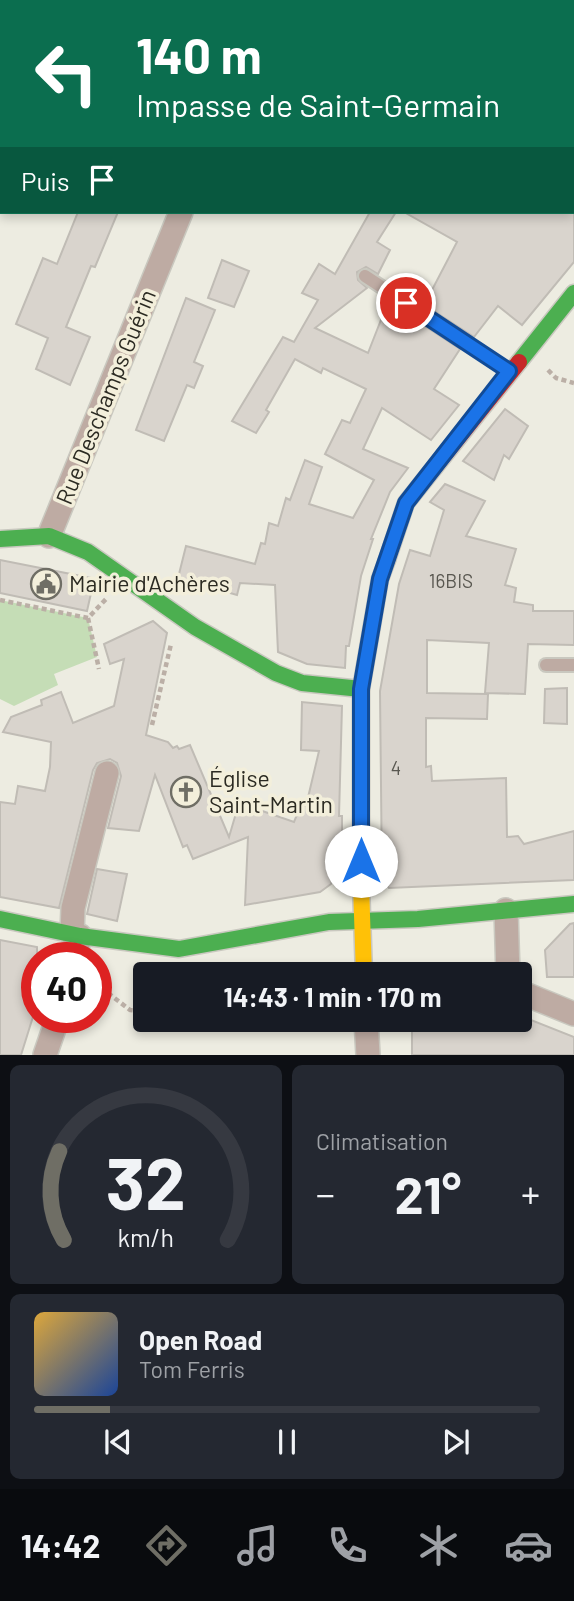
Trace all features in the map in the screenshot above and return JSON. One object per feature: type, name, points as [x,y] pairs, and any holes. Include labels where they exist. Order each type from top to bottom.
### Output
[{"type":"street","name":"Rue Deschamps Guérin","points":[[49,536],[180,214]]},
{"type":"street","points":[[363,962],[361,689],[380,579],[406,503],[509,371],[573,295]]},
{"type":"street","points":[[0,539],[49,536],[88,552],[195,627],[276,673],[302,683],[361,689]]},
{"type":"street","points":[[0,919],[75,942],[73,908],[107,773]]},
{"type":"street","points":[[112,944],[179,948],[329,922],[418,919],[574,904]]},
{"type":"street","points":[[506,910],[508,962]]},
{"type":"street","points":[[532,997],[574,1014]]},
{"type":"street","points":[[367,1032],[368,1055]]},
{"type":"street","points":[[45,1055],[53,1033]]},
{"type":"lane","points":[[365,276],[509,371]]},
{"type":"lane","points":[[546,665],[574,664]]},
{"type":"path","points":[[88,618],[110,595]]},
{"type":"path","points":[[0,600],[88,618]]},
{"type":"path","points":[[88,618],[99,669]]},
{"type":"path","points":[[152,725],[172,641]]},
{"type":"path","points":[[112,996],[133,1010]]},
{"type":"green space","points":[[0,600],[88,618],[97,657],[54,674],[58,685],[14,706],[0,699]]},
{"type":"building","points":[[77,214],[117,214],[95,267],[91,266],[66,327],[90,337],[70,385],[36,369],[48,338],[16,324],[43,258],[57,264]]},
{"type":"building","points":[[369,214],[395,214],[377,242],[390,250],[378,274],[366,267],[357,272],[358,280],[367,288],[315,328],[368,353],[388,302],[460,349],[434,389],[459,405],[431,440],[382,408],[363,449],[408,468],[390,492],[371,539],[361,576],[349,646],[346,646],[345,668],[307,664],[278,652],[275,585],[240,583],[237,595],[178,578],[186,546],[255,564],[261,543],[265,544],[269,523],[278,526],[286,498],[290,500],[305,460],[322,467],[309,504],[353,518],[374,480],[325,454],[342,420],[350,423],[366,389],[323,368],[321,373],[295,359],[256,433],[232,421],[283,337],[294,342],[318,300],[302,293],[319,264],[335,274]]},
{"type":"building","points":[[408,214],[574,214],[574,262],[522,325],[498,306],[474,337],[417,300],[423,283],[432,290],[457,242]]},
{"type":"building","points":[[222,260],[249,271],[234,307],[208,298]]},
{"type":"building","points":[[186,298],[215,310],[194,362],[203,366],[194,388],[187,385],[164,441],[136,430]]},
{"type":"building","points":[[505,409],[528,426],[509,459],[504,455],[494,480],[463,461]]},
{"type":"building","points":[[445,484],[485,501],[466,536],[516,549],[505,585],[516,588],[514,602],[533,605],[533,611],[574,611],[574,645],[528,644],[525,694],[485,693],[489,643],[427,640],[427,693],[488,694],[487,719],[426,718],[426,767],[431,766],[432,781],[506,778],[507,837],[518,836],[524,844],[574,831],[574,880],[389,888],[382,879],[380,691],[399,584],[410,550],[430,556],[444,510],[430,502]]},
{"type":"building","name":"Mairie d'Achères","points":[[0,560],[91,578],[94,580],[87,611],[0,593]]},
{"type":"building","points":[[153,621],[167,633],[146,735],[168,742],[173,748],[190,745],[229,837],[239,803],[294,822],[301,805],[306,806],[319,751],[301,750],[302,702],[342,706],[339,816],[342,816],[342,841],[331,884],[320,892],[245,905],[248,837],[193,859],[187,845],[183,847],[155,775],[139,831],[108,828],[121,776],[117,763],[110,759],[97,763],[93,770],[59,908],[0,897],[0,802],[15,804],[18,786],[45,791],[50,767],[51,742],[3,732],[11,717],[42,705],[41,700],[61,692],[73,723],[114,706],[124,659],[110,664],[104,644]]},
{"type":"building","points":[[567,688],[567,724],[544,723],[545,689]]},
{"type":"building","points":[[97,869],[127,874],[117,921],[87,914]]},
{"type":"building","points":[[574,923],[574,977],[547,977],[545,950]]},
{"type":"building","points":[[0,940],[21,944],[21,1033],[28,1033],[21,1055],[0,1055]]},
{"type":"building","points":[[532,1020],[574,1037],[574,1055],[412,1055],[412,1032],[532,1032]]},
{"type":"traffic: fast","points":[[519,362],[574,293]]},
{"type":"traffic: fast","points":[[0,539],[49,536],[88,552],[195,627],[276,673],[302,683],[361,689]]},
{"type":"traffic: fast","points":[[0,919],[80,936],[179,949],[329,922],[418,919],[574,904]]},
{"type":"traffic: slow","points":[[364,962],[361,689],[380,579],[387,560]]},
{"type":"traffic: jam","points":[[387,560],[406,503],[519,362]]},
{"type":"place","name":"Mairie d'Achères","points":[[46,584]]},
{"type":"place","name":"Église Saint-Martin","points":[[186,792]]},
{"type":"route","points":[[361,861],[361,689],[380,579],[406,503],[509,371],[406,303]]}]
